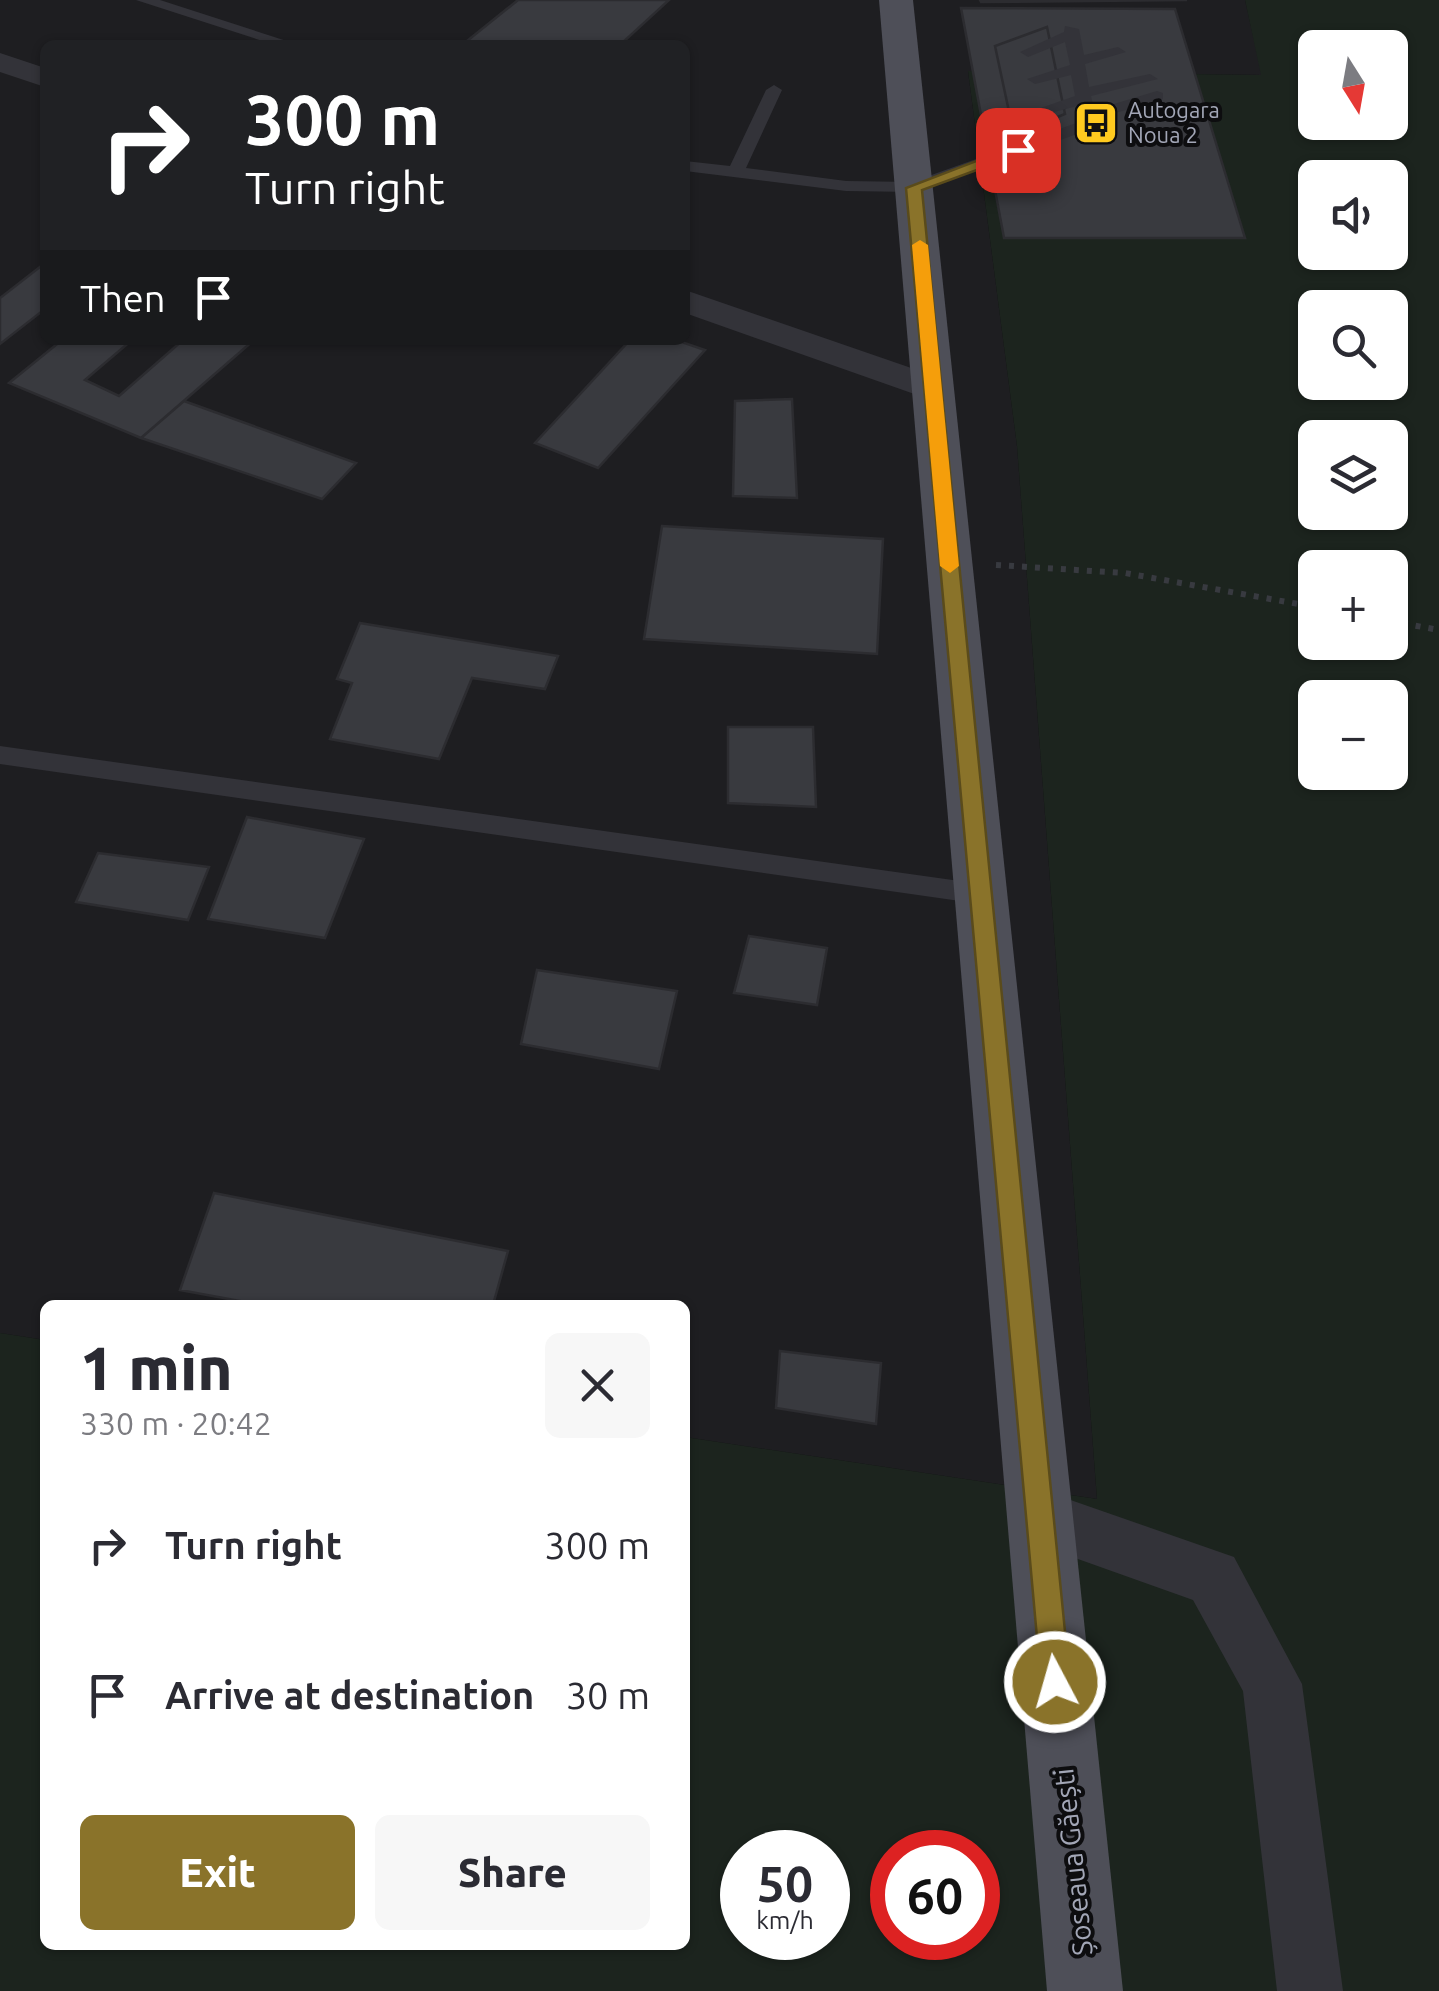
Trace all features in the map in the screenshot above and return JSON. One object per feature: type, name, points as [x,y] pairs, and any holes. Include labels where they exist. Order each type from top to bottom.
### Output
[{"type":"main road","name":"Șoseaua Găești","points":[[896,0],[1086,1991]]},
{"type":"street","points":[[0,62],[40,76]]},
{"type":"street","points":[[690,303],[933,388]]},
{"type":"street","points":[[1039,1518],[1213,1578],[1272,1684],[1310,1991]]},
{"type":"lane","points":[[144,0],[275,40]]},
{"type":"lane","points":[[1036,80],[1078,71],[1118,52]]},
{"type":"lane","points":[[690,167],[846,186],[914,188],[1088,124],[1078,71]]},
{"type":"lane","points":[[1036,80],[1078,71],[1151,80],[1078,71],[1036,80]]},
{"type":"lane","points":[[735,173],[774,90]]},
{"type":"lane","points":[[0,755],[981,894]]},
{"type":"path","points":[[950,562],[1125,573],[1298,604]]},
{"type":"path","points":[[1408,624],[1439,630]]},
{"type":"shaded area","points":[[0,0],[1245,0],[1262,75],[968,71],[1017,446],[1097,1499],[690,1438],[690,1300],[40,1300],[40,1339],[0,1333]]},
{"type":"shaded area","points":[[1245,0],[1439,0],[1439,1991],[0,1991],[0,1333],[40,1339],[40,1950],[690,1950],[690,1438],[1097,1499],[1017,446],[968,71],[1261,75]]},
{"type":"building","points":[[518,0],[669,0],[625,40],[468,40]]},
{"type":"building","points":[[980,0],[1187,0],[981,2]]},
{"type":"building","name":"Autogara Noua 2","points":[[961,8],[1175,9],[1245,238],[1004,238]]},
{"type":"building","points":[[1047,27],[1065,114],[1014,135],[995,46]]},
{"type":"building","points":[[40,267],[40,313],[0,344],[0,298]]},
{"type":"building","points":[[56,345],[126,345],[85,380],[119,396],[177,345],[248,345],[141,438],[9,383]]},
{"type":"building","points":[[625,345],[690,345],[705,350],[598,468],[535,443]]},
{"type":"building","points":[[792,399],[797,498],[733,496],[735,401]]},
{"type":"building","points":[[184,401],[356,463],[322,499],[141,438]]},
{"type":"building","points":[[662,526],[883,539],[877,654],[644,639]]},
{"type":"building","points":[[360,623],[558,656],[545,689],[472,678],[439,759],[330,739],[352,683],[337,679]]},
{"type":"building","points":[[728,727],[813,727],[816,807],[728,803]]},
{"type":"building","points":[[247,817],[364,839],[325,938],[208,919]]},
{"type":"building","points":[[98,853],[209,867],[188,920],[76,902]]},
{"type":"building","points":[[749,936],[827,948],[817,1005],[734,993]]},
{"type":"building","points":[[537,970],[677,991],[659,1069],[521,1044]]},
{"type":"building","points":[[214,1193],[508,1251],[494,1300],[234,1300],[180,1290]]},
{"type":"building","points":[[780,1351],[881,1363],[876,1424],[776,1408]]},
{"type":"slow traffic","points":[[920,245],[950,566]]},
{"type":"place","name":"Autogara Noua 2","points":[[1096,123]]},
{"type":"route","points":[[1018,150],[914,188],[1055,1682]]}]
